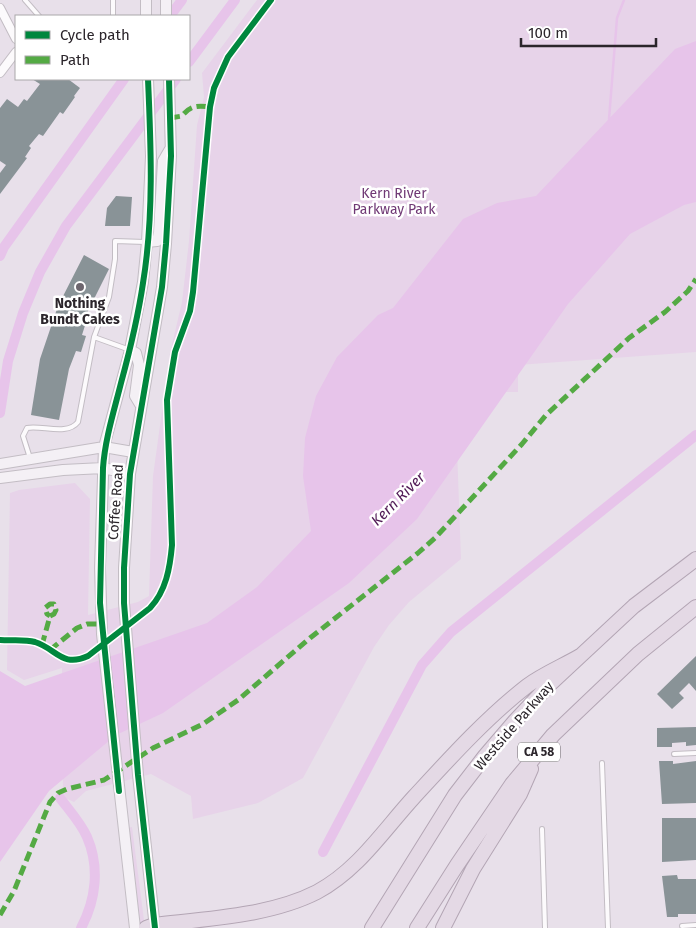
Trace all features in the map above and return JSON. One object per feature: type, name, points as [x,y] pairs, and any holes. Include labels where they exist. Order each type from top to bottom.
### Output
[{"type":"highway","name":"Westside Parkway","points":[[372,928],[455,795],[485,756],[546,686],[634,606],[696,559]]},
{"type":"highway","name":"CA 58","points":[[417,928],[512,784],[553,735],[638,654],[696,607]]},
{"type":"highway","points":[[152,927],[263,911],[294,902],[316,892],[337,879],[359,860],[414,796],[499,710],[528,685],[580,656]]},
{"type":"highway","points":[[443,928],[473,869],[520,794],[539,753],[553,735]]},
{"type":"main road","points":[[146,0],[146,15]]},
{"type":"main road","name":"Coffee Road","points":[[135,928],[102,634],[100,568],[104,447],[130,350],[143,282],[147,242],[151,140],[148,80]]},
{"type":"main road","name":"Coffee Road","points":[[152,927],[138,775],[124,568],[130,474],[162,287],[171,148],[169,80]]},
{"type":"main road","points":[[147,242],[157,241],[160,233],[163,161],[171,148]]},
{"type":"main road","points":[[130,350],[136,353],[139,365],[136,396],[141,406]]},
{"type":"main road","points":[[0,464],[104,447],[133,452]]},
{"type":"main road","points":[[0,478],[18,474],[103,468],[130,474]]},
{"type":"street","points":[[0,8],[15,37]]},
{"type":"street","points":[[0,74],[15,53]]},
{"type":"lane","points":[[25,0],[38,15]]},
{"type":"lane","points":[[112,0],[112,15]]},
{"type":"lane","points":[[30,458],[23,436],[27,428],[65,429],[76,424],[94,337],[109,297],[115,259],[115,241],[147,242]]},
{"type":"lane","points":[[94,337],[130,350]]},
{"type":"lane","points":[[674,754],[696,753]]},
{"type":"lane","points":[[602,763],[608,928]]},
{"type":"lane","points":[[542,829],[545,928]]},
{"type":"lane","points":[[682,926],[696,926]]},
{"type":"green space","name":"Kern River Parkway Park","points":[[257,0],[696,0],[696,352],[518,365],[518,392],[455,392],[461,559],[409,602],[389,625],[374,647],[303,778],[258,803],[193,819],[191,796],[151,774],[86,791],[74,802],[63,797],[62,668],[24,680],[7,670],[10,493],[19,490],[75,483],[90,499],[88,615],[138,602],[149,596],[153,476],[170,353],[182,302],[189,241],[197,125],[204,97],[202,73]]},
{"type":"green space","points":[[132,827],[145,928],[140,928],[128,828]]},
{"type":"water","name":"Kern River","points":[[696,41],[696,202],[684,205],[630,234],[568,304],[417,519],[349,583],[163,713],[116,735],[49,791],[0,862],[0,671],[25,686],[207,623],[257,587],[311,531],[303,476],[305,438],[316,396],[337,357],[378,315],[393,308],[463,219],[497,203],[536,196],[675,49]]},
{"type":"building","points":[[34,80],[69,80],[80,88],[63,114],[60,112],[43,136],[39,134],[29,146],[31,148],[25,157],[27,158],[0,194],[0,173],[6,165],[0,161],[0,108],[7,99],[18,107],[24,99],[27,101],[40,84]]},
{"type":"building","points":[[116,196],[132,197],[130,226],[105,226],[107,208]]},
{"type":"building","points":[[84,255],[109,269],[86,315],[88,316],[82,335],[86,336],[81,352],[76,351],[69,369],[59,420],[31,415],[40,359],[58,306]]},
{"type":"building","points":[[696,656],[696,691],[689,683],[679,693],[684,698],[672,709],[657,694]]},
{"type":"building","points":[[696,727],[696,745],[686,746],[686,742],[672,743],[672,747],[657,747],[657,728]]},
{"type":"building","points":[[659,761],[673,761],[673,764],[696,761],[696,803],[662,804]]},
{"type":"building","points":[[662,818],[696,818],[696,860],[662,862]]},
{"type":"building","points":[[677,875],[678,879],[696,879],[696,914],[678,914],[678,917],[667,917],[662,876]]},
{"type":"waterway","points":[[171,15],[182,0]]},
{"type":"waterway","points":[[190,61],[235,0]]},
{"type":"waterway","points":[[609,119],[617,18],[624,0]]},
{"type":"waterway","points":[[0,256],[4,247],[123,80]]},
{"type":"waterway","points":[[0,413],[8,361],[23,313],[40,272],[66,226],[175,80]]},
{"type":"waterway","points":[[323,852],[422,665],[451,632],[696,435]]},
{"type":"waterway","points":[[60,798],[87,837],[94,860],[93,895],[81,928]]},
{"type":"marked path","points":[[170,118],[182,116],[194,107],[210,107]]},
{"type":"marked path","points":[[0,915],[14,891],[50,802],[58,793],[104,780],[153,748],[203,724],[238,700],[310,638],[435,538],[522,444],[546,415],[629,338],[665,312],[688,291],[696,279]]},
{"type":"marked path","points":[[42,645],[50,616],[56,610],[54,604],[50,604],[45,608],[50,616]]},
{"type":"marked path","points":[[50,650],[77,628],[87,624],[101,624]]},
{"type":"cycle path","points":[[0,640],[35,642],[66,659],[79,659],[88,656],[150,608],[163,587],[170,562],[172,545],[167,400],[175,352],[190,311],[193,292],[210,107],[214,88],[228,57],[271,0]]},
{"type":"cycle path","points":[[119,791],[100,603],[103,468],[110,425],[136,321],[146,258],[151,181],[148,80]]},
{"type":"cycle path","points":[[155,928],[138,775],[124,603],[124,568],[130,474],[162,287],[166,244],[171,156],[169,80]]},
{"type":"place","name":"Nothing Bundt Cakes","points":[[80,287]]}]
